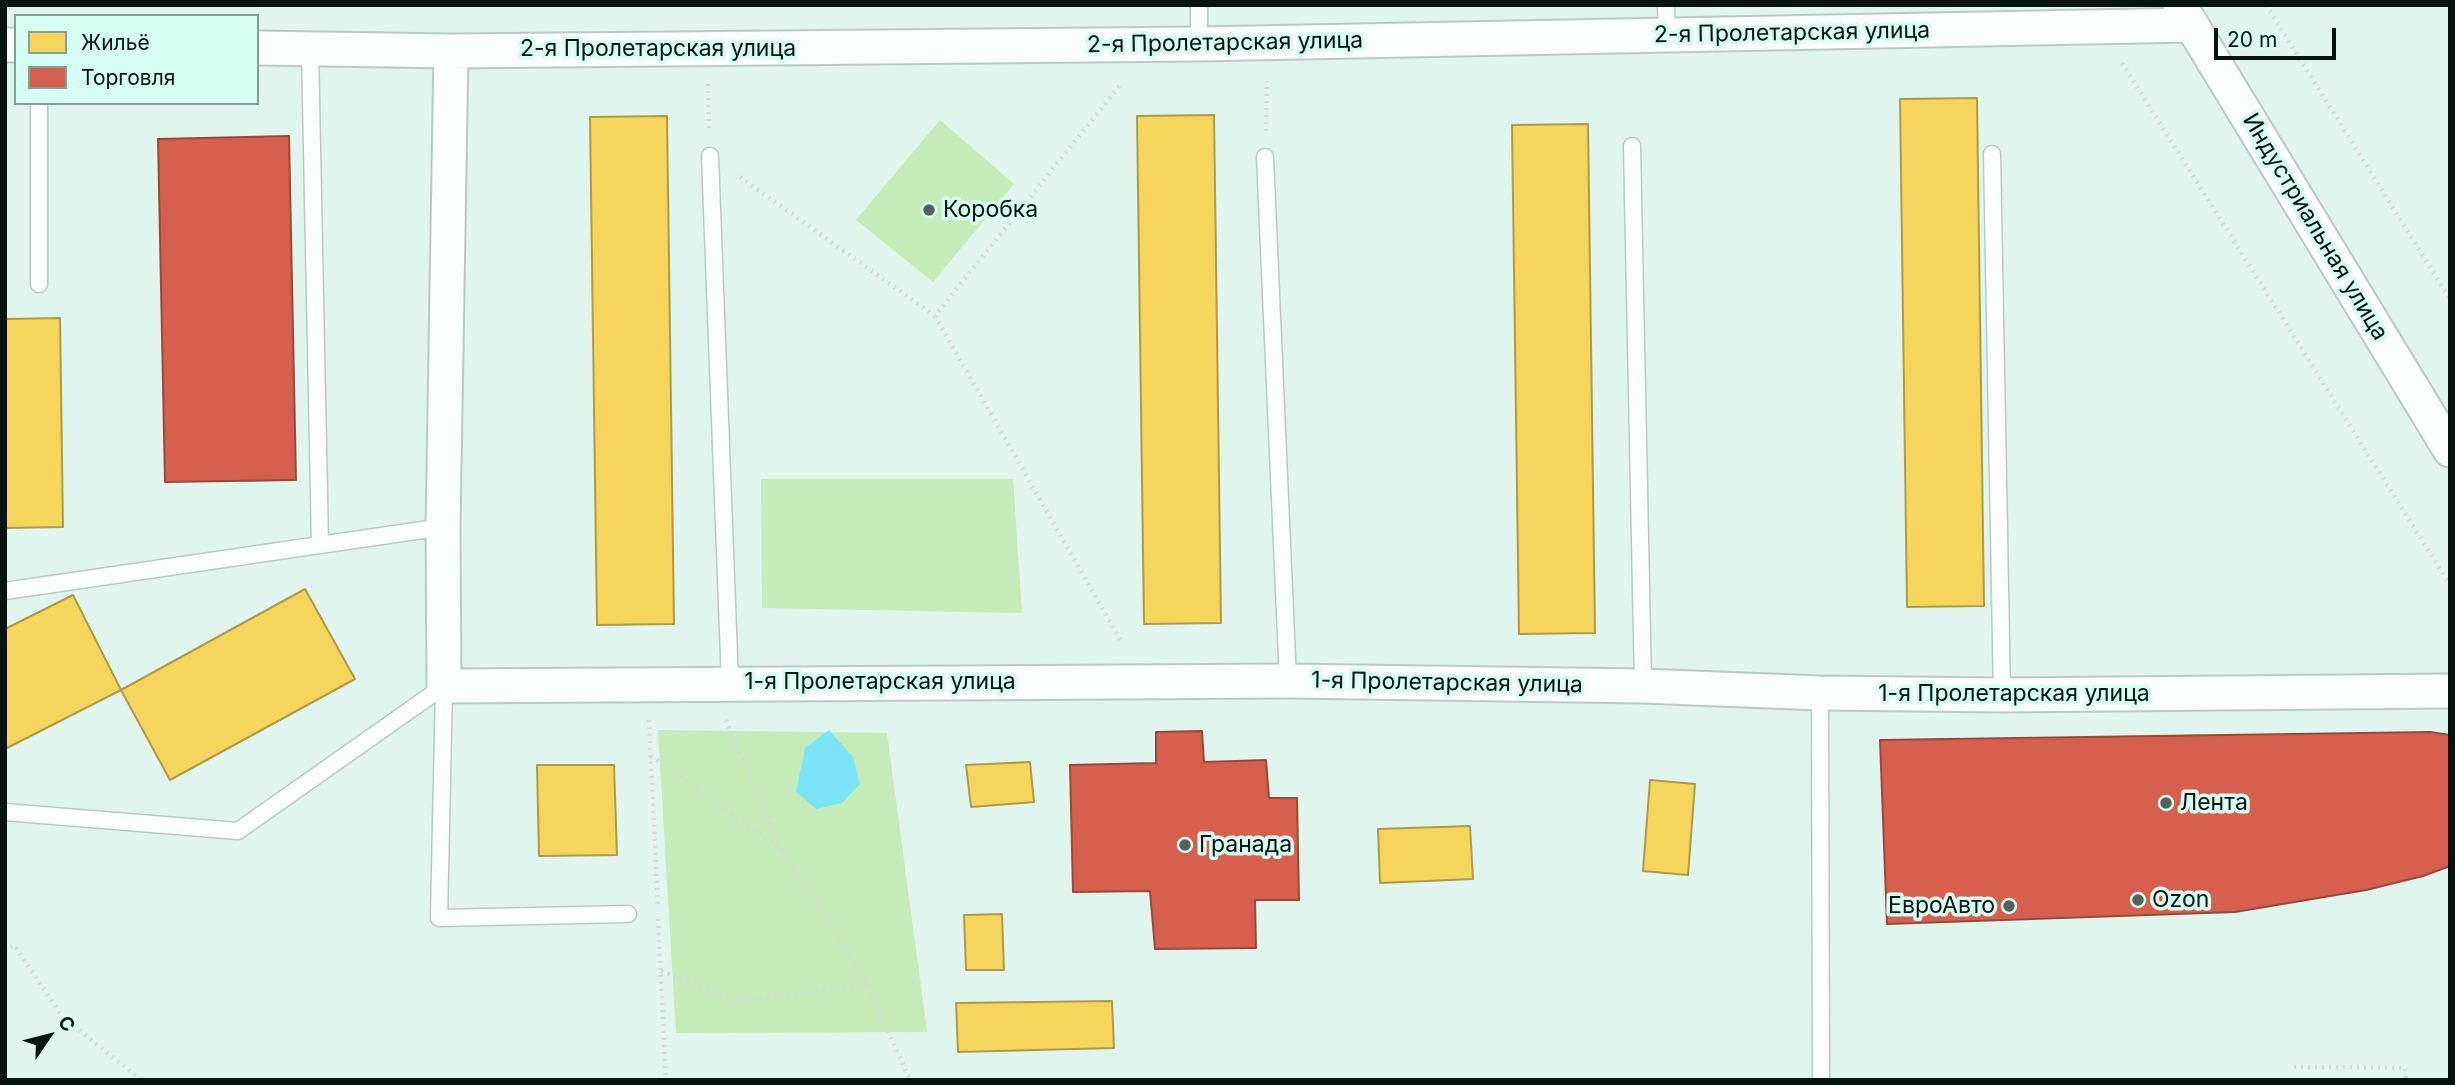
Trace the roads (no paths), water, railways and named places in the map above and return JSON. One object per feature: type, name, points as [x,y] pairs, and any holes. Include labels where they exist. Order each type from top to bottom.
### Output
[{"type":"street","name":"2-я Пролетарская улица","points":[[259,48],[452,51],[1199,44],[1667,20],[2099,27],[2185,15]]},
{"type":"street","name":"Индустриальная улица","points":[[2185,15],[2450,450]]},
{"type":"street","points":[[444,686],[443,527],[452,51]]},
{"type":"street","name":"1-я Пролетарская улица","points":[[444,686],[1288,681],[2002,695],[2450,691]]},
{"type":"lane","points":[[1199,5],[1199,44]]},
{"type":"lane","points":[[310,49],[320,545]]},
{"type":"lane","points":[[39,105],[39,284]]},
{"type":"lane","points":[[1632,146],[1643,686]]},
{"type":"lane","points":[[1992,154],[2002,695]]},
{"type":"lane","points":[[710,156],[720,683]]},
{"type":"lane","points":[[1265,157],[1288,681]]},
{"type":"lane","points":[[5,591],[443,527]]},
{"type":"lane","points":[[5,812],[239,831],[444,686]]},
{"type":"lane","points":[[444,686],[439,918],[628,915]]},
{"type":"lane","points":[[1820,693],[1821,1080]]},
{"type":"water","points":[[829,730],[853,757],[860,784],[842,803],[816,809],[796,792],[805,748]]},
{"type":"place","name":"Коробка","points":[[929,210]]},
{"type":"place","name":"Лента","points":[[2166,803]]},
{"type":"place","name":"Гранада","points":[[1185,845]]},
{"type":"place","name":"Ozon","points":[[2138,900]]},
{"type":"place","name":"ЕвроАвто","points":[[2009,906]]}]
